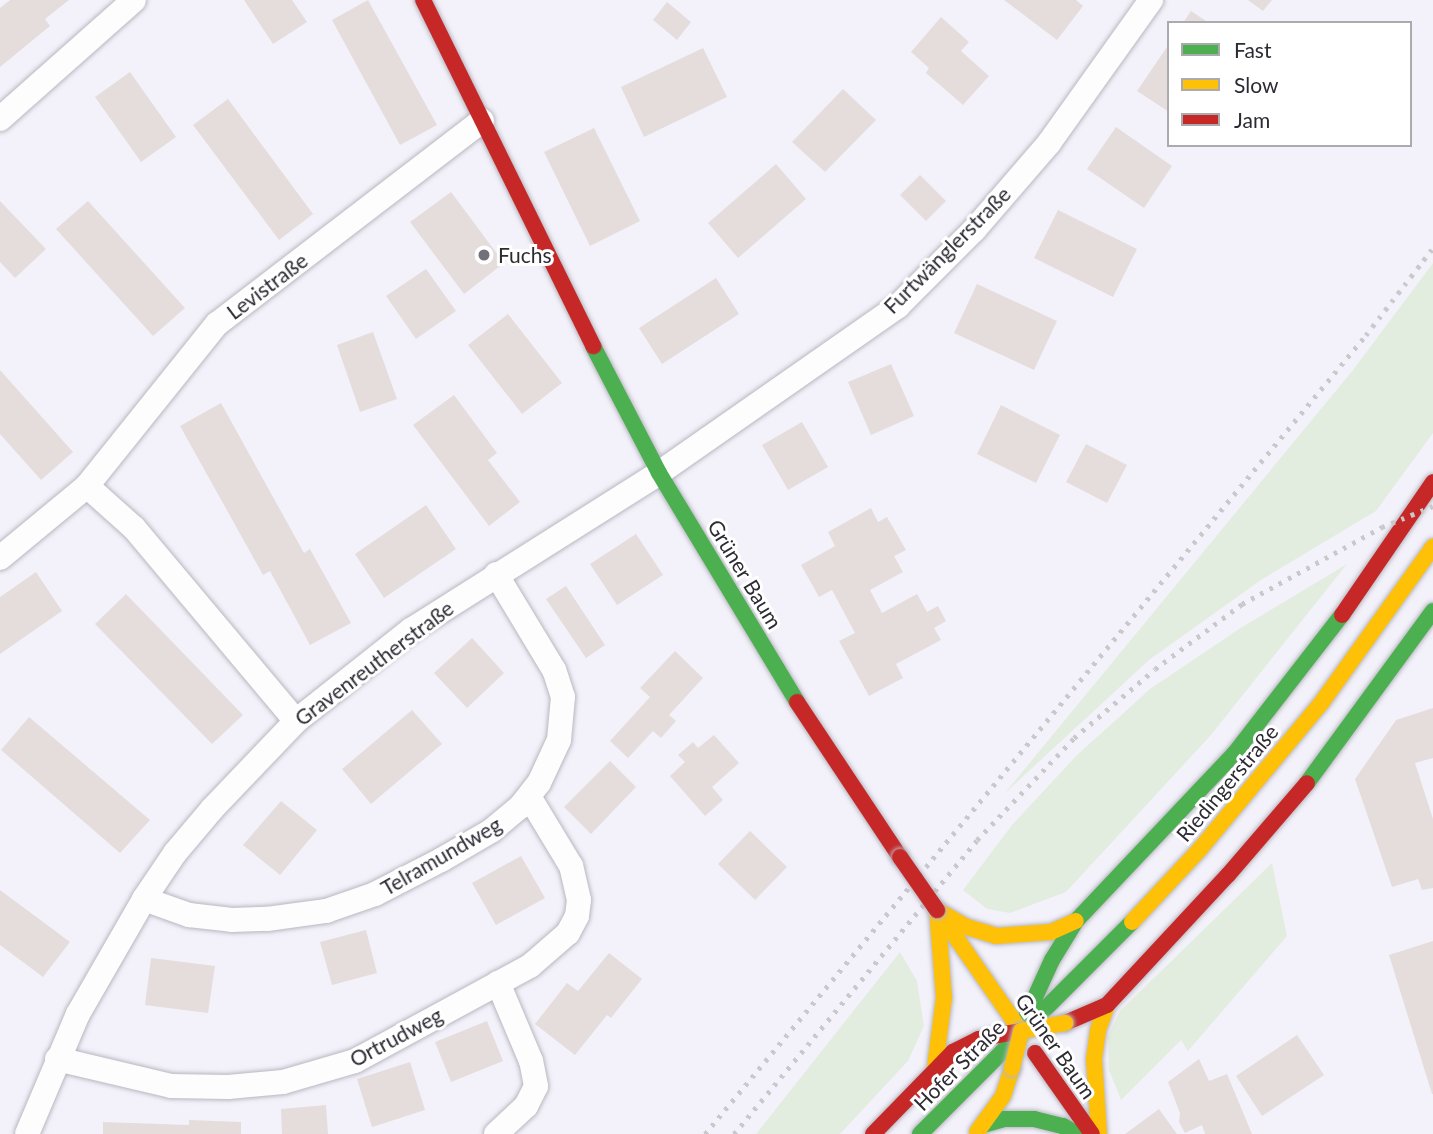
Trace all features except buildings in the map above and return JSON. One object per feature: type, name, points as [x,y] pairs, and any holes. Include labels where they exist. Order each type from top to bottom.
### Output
[{"type":"main road","name":"Grüner Baum","points":[[423,0],[659,474],[818,736],[1006,1011],[1024,1028],[1035,1053],[1092,1134]]},
{"type":"main road","points":[[979,1130],[1003,1096],[1036,992],[1076,921],[1242,743],[1354,600],[1433,482]]},
{"type":"main road","name":"Riedingerstraße","points":[[1024,1028],[1140,914],[1263,776],[1381,623],[1433,547]]},
{"type":"main road","points":[[1099,1134],[1094,1059],[1098,1030],[1107,1006],[1294,800],[1433,611]]},
{"type":"main road","points":[[937,910],[967,927],[996,936],[1051,932],[1076,921]]},
{"type":"main road","points":[[934,1067],[944,998],[943,956],[937,910]]},
{"type":"main road","points":[[873,1134],[934,1067],[953,1052],[978,1040],[1024,1028],[1065,1023],[1107,1006]]},
{"type":"main road","name":"Hofer Straße","points":[[920,1134],[1024,1028]]},
{"type":"main road","points":[[979,1130],[1004,1119],[1034,1119],[1063,1126],[1077,1134]]},
{"type":"street","points":[[0,120],[134,0]]},
{"type":"street","name":"Furtwänglerstraße","points":[[659,474],[898,306],[974,230],[1049,143],[1152,0]]},
{"type":"street","name":"Levistraße","points":[[0,558],[87,486],[217,324],[482,121]]},
{"type":"street","name":"Gravenreutherstraße","points":[[27,1134],[57,1059],[101,970],[144,899],[175,853],[212,809],[296,721],[401,637],[496,574],[659,474]]},
{"type":"street","points":[[87,486],[134,528],[296,721]]},
{"type":"street","name":"Telramundweg","points":[[144,899],[190,915],[232,920],[267,919],[326,911],[375,894],[441,860],[491,831],[530,798],[559,740],[563,696],[554,670],[496,574]]},
{"type":"street","name":"Ortrudweg","points":[[57,1059],[171,1086],[228,1087],[283,1082],[334,1070],[355,1061],[530,966],[568,933],[577,916],[579,900],[571,866],[530,798]]},
{"type":"street","points":[[496,1134],[526,1106],[536,1086],[531,1061],[498,983]]},
{"type":"green space","points":[[1433,263],[1433,433],[1376,511],[1261,580],[1149,660],[1004,794],[1353,370]]},
{"type":"green space","points":[[1347,564],[1211,735],[1066,892],[1010,913],[987,909],[963,890],[1012,825],[1076,756],[1150,689],[1239,629]]},
{"type":"green space","points":[[1272,863],[1287,936],[1188,1051],[1181,1040],[1121,1100],[1109,1070],[1108,1036],[1120,1011]]},
{"type":"green space","points":[[900,952],[917,981],[924,1026],[908,1061],[840,1134],[756,1134]]},
{"type":"railway","points":[[705,1134],[1366,335],[1433,248]]},
{"type":"railway","points":[[734,1134],[977,840],[1074,738],[1155,669],[1242,604],[1382,527],[1433,506]]},
{"type":"traffic: fast","points":[[593,346],[659,473],[797,702]]},
{"type":"traffic: fast","points":[[1307,783],[1433,611]]},
{"type":"traffic: fast","points":[[1027,1015],[1052,960],[1076,921],[1234,754],[1342,615]]},
{"type":"traffic: fast","points":[[920,1134],[1132,922]]},
{"type":"traffic: fast","points":[[983,1125],[1004,1119],[1034,1119],[1063,1126],[1077,1134]]},
{"type":"traffic: slow","points":[[1132,922],[1200,849],[1322,702],[1433,547]]},
{"type":"traffic: slow","points":[[937,910],[967,927],[996,936],[1051,932],[1076,921]]},
{"type":"traffic: slow","points":[[935,1067],[944,998],[937,910]]},
{"type":"traffic: slow","points":[[941,916],[1021,1031]]},
{"type":"traffic: slow","points":[[1099,1134],[1094,1059],[1098,1030],[1107,1005]]},
{"type":"traffic: slow","points":[[1021,1031],[1065,1023]]},
{"type":"traffic: slow","points":[[1012,1068],[1021,1031]]},
{"type":"traffic: slow","points":[[977,1132],[1003,1096],[1012,1068]]},
{"type":"traffic: jam","points":[[423,0],[593,346]]},
{"type":"traffic: jam","points":[[1342,615],[1433,482]]},
{"type":"traffic: jam","points":[[797,702],[900,857]]},
{"type":"traffic: jam","points":[[1065,1023],[1107,1005],[1228,875],[1307,783]]},
{"type":"traffic: jam","points":[[900,857],[937,910]]},
{"type":"traffic: jam","points":[[873,1134],[953,1052],[978,1039],[1021,1031]]},
{"type":"traffic: jam","points":[[1035,1053],[1092,1134]]},
{"type":"place","name":"Fuchs","points":[[484,255]]}]
